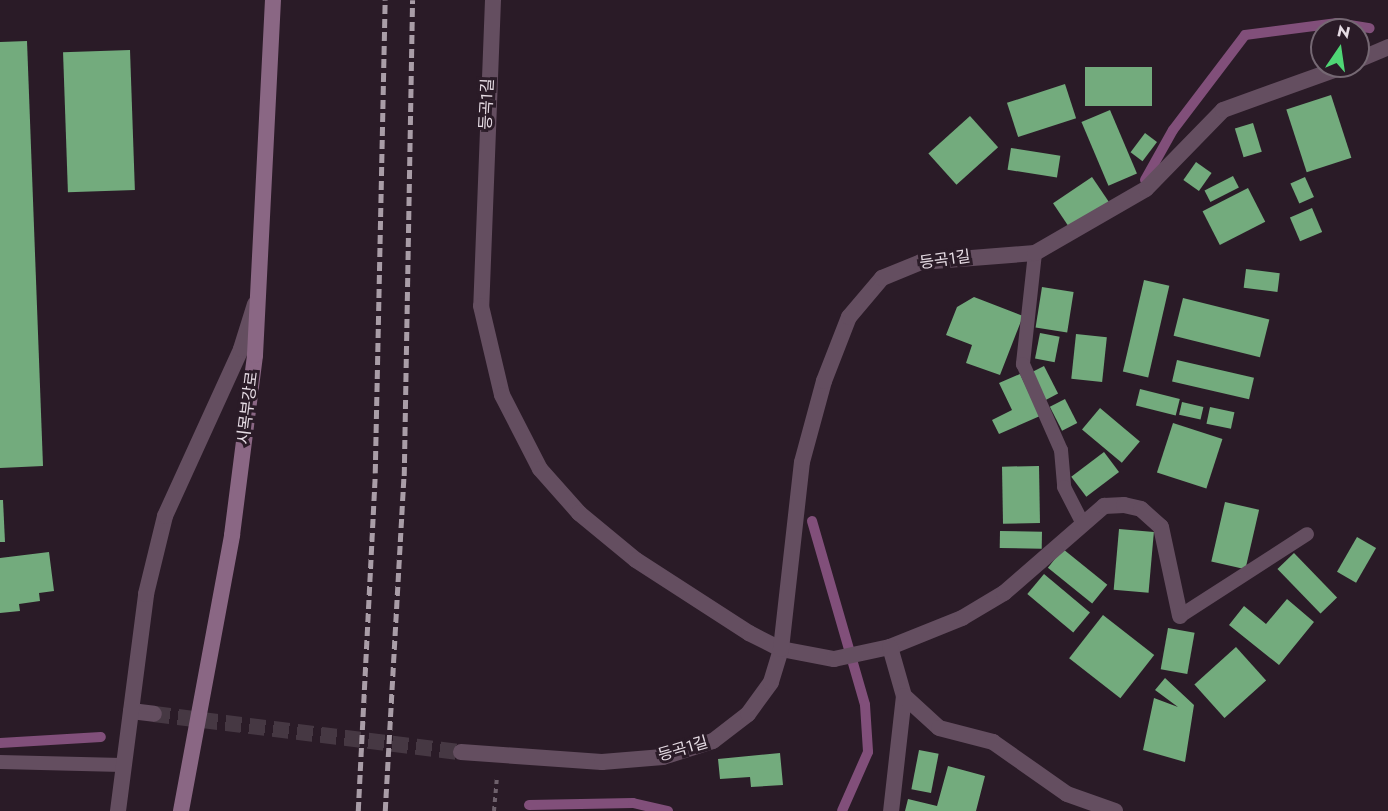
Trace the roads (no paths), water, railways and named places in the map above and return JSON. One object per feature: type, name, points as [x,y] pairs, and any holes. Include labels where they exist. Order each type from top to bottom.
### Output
[{"type":"main road","name":"시목부강로","points":[[181,811],[232,535],[259,291],[273,0]]},
{"type":"street","name":"등곡1길","points":[[493,0],[480,219],[481,306],[502,395],[540,469],[579,513],[636,560],[782,649]]},
{"type":"street","points":[[1370,54],[1388,46]]},
{"type":"street","name":"등곡1길","points":[[461,752],[602,762],[663,758],[713,741],[748,714],[771,682],[782,649],[802,462],[824,381],[849,317],[882,278],[921,261],[1035,253],[1146,189],[1223,110],[1312,78]]},
{"type":"street","points":[[118,811],[122,765],[146,594],[165,516],[241,349],[259,291]]},
{"type":"street","points":[[782,649],[834,659],[882,649],[962,618],[1004,593],[1104,506],[1124,505],[1141,509],[1161,526],[1180,616]]},
{"type":"street","points":[[882,649],[904,696],[939,728],[993,742],[1067,794],[1115,811]]},
{"type":"street","points":[[891,811],[904,696]]},
{"type":"street","points":[[131,711],[154,714]]},
{"type":"lane","points":[[1035,253],[1023,364],[1060,450],[1064,487],[1083,524]]},
{"type":"lane","points":[[1180,616],[1307,534]]},
{"type":"lane","points":[[0,762],[122,765]]},
{"type":"waterway","points":[[1145,180],[1173,130],[1245,35],[1310,27]]},
{"type":"waterway","points":[[812,521],[865,705],[868,752],[842,811]]},
{"type":"waterway","points":[[0,743],[101,737]]},
{"type":"waterway","points":[[529,805],[633,803],[668,811]]},
{"type":"tunnel","points":[[154,714],[461,752]]},
{"type":"railway","points":[[358,811],[375,473],[385,0]]},
{"type":"railway","points":[[385,811],[404,476],[412,0]]}]
